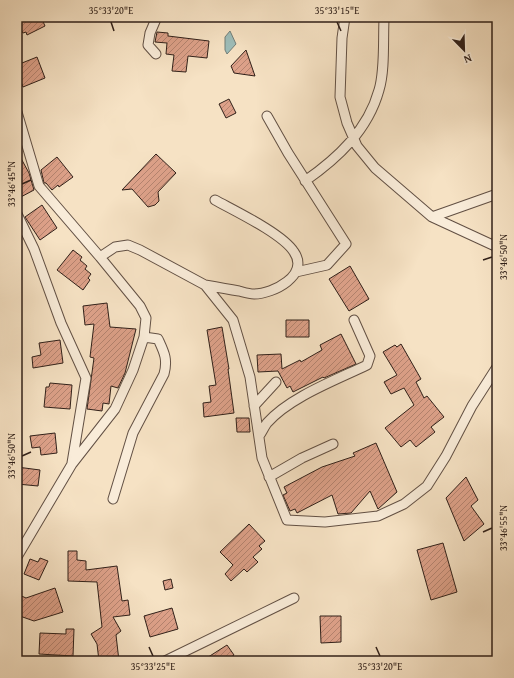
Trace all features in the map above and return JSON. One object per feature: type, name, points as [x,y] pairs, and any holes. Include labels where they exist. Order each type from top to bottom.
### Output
[{"type":"street","points":[[156,17],[148,45],[156,54]]},
{"type":"street","points":[[345,17],[342,38],[340,97],[347,123],[358,146],[375,168],[432,217],[497,247]]},
{"type":"street","points":[[305,181],[348,146],[359,132],[370,113],[380,90],[383,60],[384,20]]},
{"type":"street","points":[[17,112],[39,186],[140,306],[146,318],[144,337],[133,370],[115,409],[72,464],[17,557]]},
{"type":"street","points":[[267,116],[274,131],[346,244],[327,265],[296,272]]},
{"type":"street","points":[[432,217],[497,194]]},
{"type":"street","points":[[100,257],[115,248],[128,245],[205,285],[254,294],[276,288],[289,280],[296,272],[299,262],[295,252],[286,241],[215,200]]},
{"type":"street","points":[[17,214],[34,249],[61,323],[86,378],[72,464]]},
{"type":"street","points":[[205,285],[232,320],[250,377],[262,458],[287,520],[325,522],[378,516],[404,504],[427,486],[446,456],[472,406],[497,367]]},
{"type":"street","points":[[259,436],[268,423],[301,396],[367,365],[370,356],[354,320]]},
{"type":"street","points":[[113,499],[133,433],[164,374],[166,366],[166,360],[158,339],[144,337]]},
{"type":"street","points":[[254,406],[276,382]]},
{"type":"street","points":[[269,477],[302,458],[333,444]]},
{"type":"street","points":[[165,661],[294,598]]},
{"type":"water","points":[[230,31],[236,44],[227,54],[225,50],[225,37]]},
{"type":"building","points":[[17,17],[31,17],[33,21],[41,17],[45,26],[27,35],[26,32],[23,33],[21,30],[17,31]]},
{"type":"building","points":[[157,32],[168,33],[168,36],[209,41],[207,58],[188,56],[186,72],[172,71],[174,55],[166,54],[167,43],[155,42]]},
{"type":"building","points":[[246,50],[255,76],[234,73],[231,66]]},
{"type":"building","points":[[37,57],[45,78],[23,87],[17,71],[17,65]]},
{"type":"building","points":[[229,99],[236,113],[226,118],[219,104]]},
{"type":"building","points":[[17,151],[29,173],[34,190],[17,199]]},
{"type":"building","points":[[156,154],[176,173],[158,192],[159,201],[155,205],[148,207],[132,189],[122,190]]},
{"type":"building","points":[[57,157],[73,177],[52,190],[46,183],[44,183],[41,170]]},
{"type":"building","points":[[42,205],[57,228],[40,240],[25,217]]},
{"type":"building","points":[[73,250],[82,257],[80,260],[87,266],[85,269],[91,274],[88,278],[90,280],[83,290],[57,270]]},
{"type":"building","points":[[350,266],[369,299],[349,311],[329,279]]},
{"type":"building","points":[[107,303],[110,327],[136,329],[125,373],[118,388],[111,386],[109,404],[103,403],[102,411],[87,409],[94,358],[90,357],[94,324],[85,325],[83,306]]},
{"type":"building","points":[[286,320],[309,320],[309,337],[286,337]]},
{"type":"building","points":[[222,327],[234,413],[204,417],[203,403],[211,402],[209,386],[216,385],[207,330]]},
{"type":"building","points":[[341,334],[356,364],[324,378],[323,377],[293,392],[290,386],[287,388],[278,371],[258,372],[257,355],[281,354],[282,369],[300,360],[301,362],[322,350],[320,345]]},
{"type":"building","points":[[60,340],[63,363],[33,368],[32,357],[41,355],[39,343]]},
{"type":"building","points":[[401,344],[421,379],[416,382],[424,398],[427,396],[444,417],[431,427],[435,432],[416,447],[410,440],[401,447],[385,428],[414,405],[404,388],[391,394],[384,382],[397,375],[383,352],[395,345],[397,347]]},
{"type":"building","points":[[50,383],[72,385],[70,409],[44,407],[46,387],[49,387]]},
{"type":"building","points":[[236,418],[249,418],[250,432],[237,432]]},
{"type":"building","points":[[55,433],[57,453],[41,455],[40,447],[32,448],[30,436]]},
{"type":"building","points":[[376,443],[397,492],[378,509],[370,491],[351,513],[338,514],[332,495],[297,513],[295,509],[290,511],[283,495],[287,493],[284,487],[322,467],[355,456],[353,453]]},
{"type":"building","points":[[17,467],[40,470],[38,486],[17,484]]},
{"type":"building","points":[[466,477],[478,500],[471,506],[484,524],[464,541],[446,498]]},
{"type":"building","points":[[249,524],[265,541],[259,546],[262,549],[253,557],[258,562],[247,572],[244,569],[231,581],[225,574],[233,565],[220,552]]},
{"type":"building","points":[[443,543],[457,592],[431,600],[417,550]]},
{"type":"building","points":[[68,551],[77,551],[77,560],[86,561],[86,570],[117,566],[122,601],[128,600],[130,615],[113,617],[121,631],[116,635],[119,661],[99,661],[97,644],[91,634],[102,627],[97,582],[68,581]]},
{"type":"building","points":[[40,558],[48,561],[39,580],[24,574],[30,559],[38,562]]},
{"type":"building","points":[[171,579],[173,588],[165,590],[163,581]]},
{"type":"building","points":[[55,588],[63,612],[34,621],[17,615],[17,594],[26,598]]},
{"type":"building","points":[[172,608],[178,629],[150,637],[144,616]]},
{"type":"building","points":[[320,616],[341,616],[341,642],[321,643]]},
{"type":"building","points":[[66,629],[74,629],[73,656],[39,654],[40,633],[66,634]]},
{"type":"building","points":[[227,645],[234,655],[230,658],[232,661],[202,661]]}]
